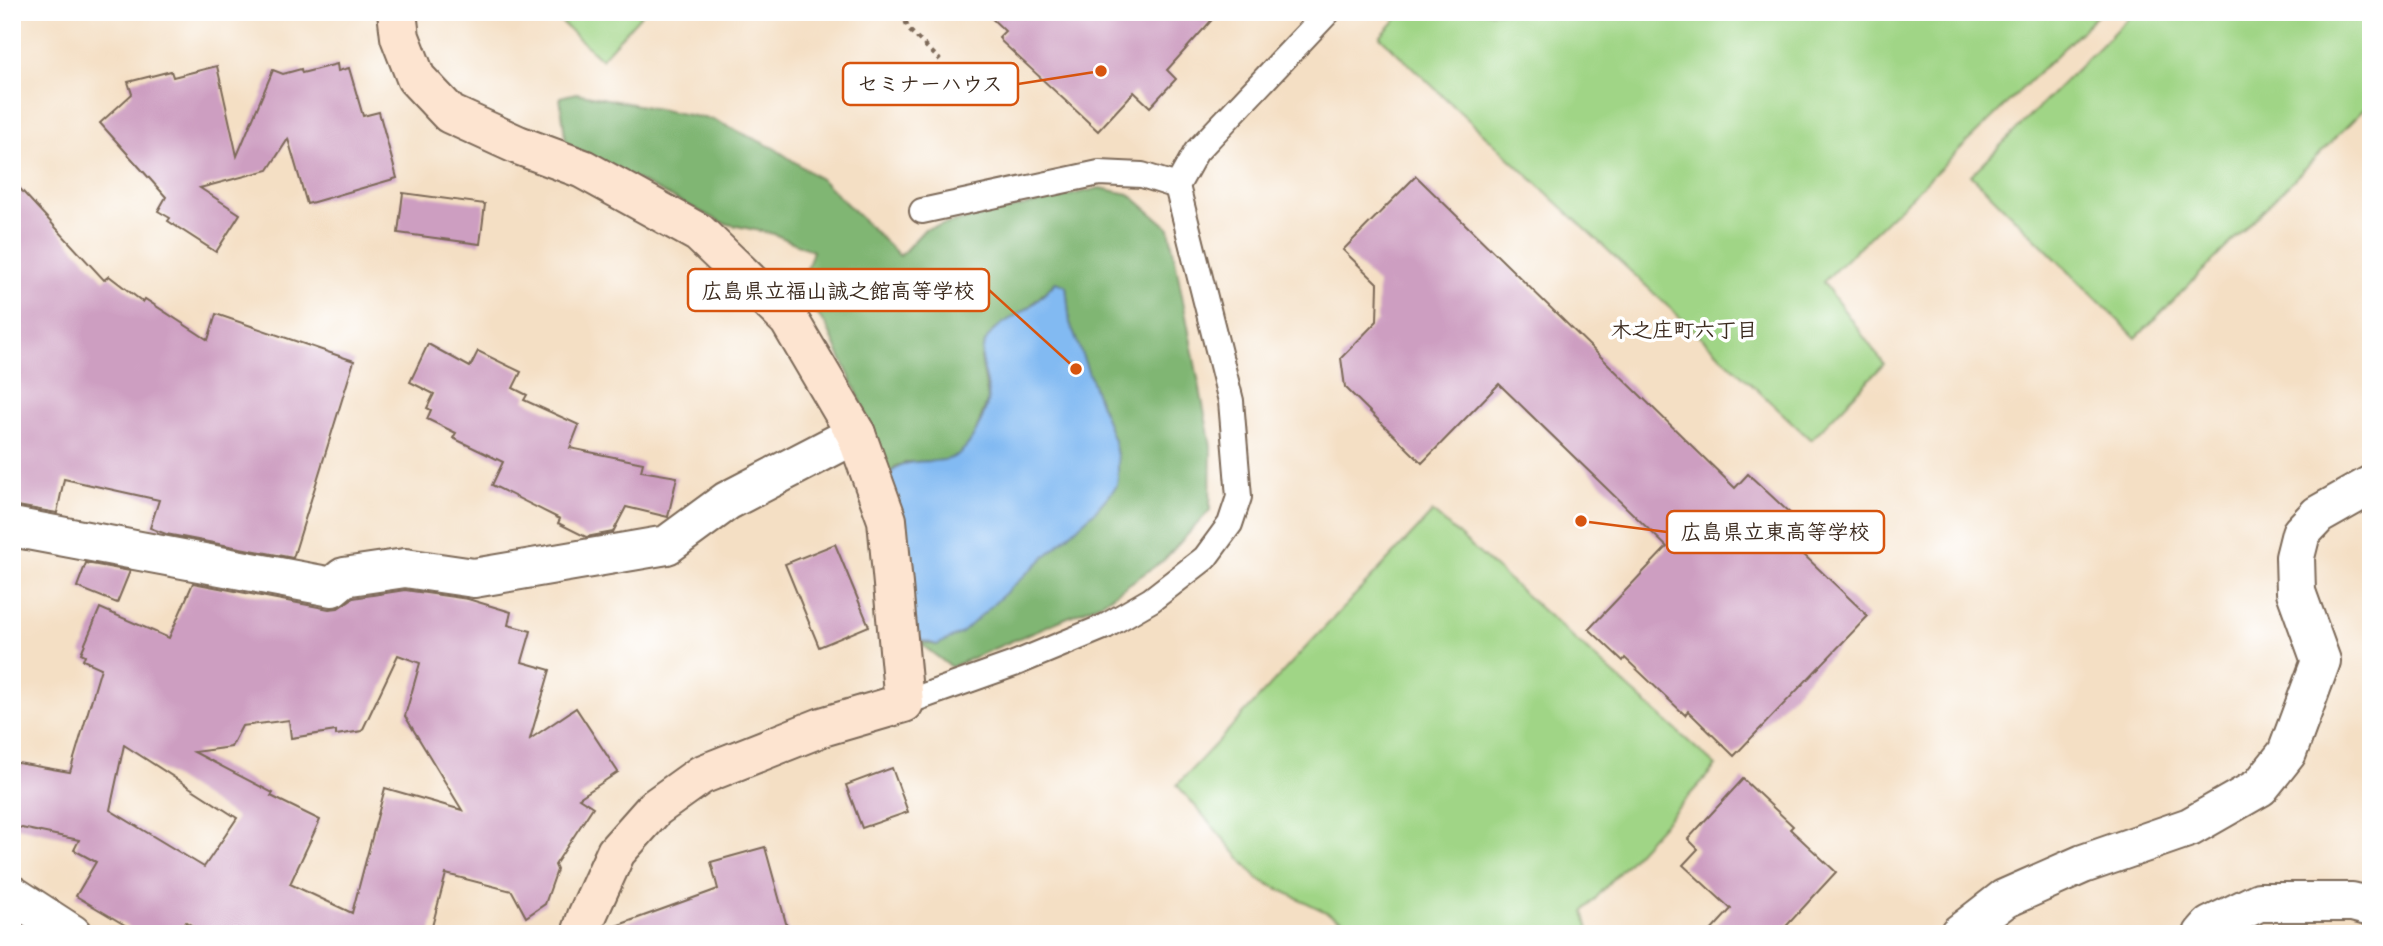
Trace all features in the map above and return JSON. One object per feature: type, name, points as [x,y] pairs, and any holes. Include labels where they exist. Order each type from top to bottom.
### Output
[{"type":"street","points":[[397,12],[400,37],[416,78],[450,114],[518,145],[583,169],[699,233],[789,320],[856,434],[887,520],[904,703],[822,727],[701,775],[655,808],[617,852],[587,916],[582,934]]},
{"type":"street","points":[[12,527],[332,587],[344,577],[405,568],[474,578],[667,545],[727,501],[856,434]]},
{"type":"street","points":[[1959,934],[2004,899],[2083,864],[2190,827],[2260,787],[2287,752],[2321,661],[2296,592],[2295,558],[2301,533],[2318,515],[2371,485]]},
{"type":"street","points":[[12,895],[72,934]]},
{"type":"street","points":[[2203,934],[2210,926],[2259,902],[2353,902],[2371,907]]},
{"type":"lane","points":[[904,703],[1014,664],[1106,626],[1151,600],[1205,558],[1230,524],[1239,497],[1231,401],[1177,186],[1196,152],[1328,12]]},
{"type":"lane","points":[[922,211],[1099,173],[1142,175],[1177,186]]},
{"type":"path","points":[[902,12],[909,30],[940,60]]},
{"type":"green space","points":[[550,12],[644,12],[601,59]]},
{"type":"green space","points":[[1403,12],[2101,12],[1823,282],[1884,364],[1811,440],[1380,37]]},
{"type":"green space","points":[[2134,12],[2371,12],[2371,102],[2136,338],[1971,175]]},
{"type":"green space","points":[[576,93],[714,120],[774,148],[823,181],[900,256],[925,229],[1100,188],[1129,194],[1169,228],[1211,446],[1210,510],[1164,560],[1101,603],[951,667],[918,642],[937,645],[1118,461],[1114,441],[1070,323],[1066,286],[1056,282],[1029,307],[994,330],[981,357],[988,399],[974,436],[965,450],[950,461],[908,462],[896,466],[888,476],[859,397],[826,325],[799,292],[813,251],[774,234],[723,223],[566,144],[560,97]]},
{"type":"green space","points":[[1433,512],[1716,766],[1584,911],[1590,934],[1371,934],[1258,879],[1177,785]]},
{"type":"water","points":[[1056,282],[1066,286],[1070,323],[1114,441],[1118,461],[1116,487],[1095,511],[962,633],[937,645],[917,639],[897,502],[888,476],[907,463],[947,459],[956,456],[965,448],[979,425],[988,399],[982,356],[986,341],[994,331],[1032,305]]},
{"type":"building","points":[[985,12],[1219,12],[1167,70],[1176,79],[1150,107],[1134,92],[1098,131],[1001,41],[999,37],[1005,31]]},
{"type":"building","points":[[337,64],[338,71],[349,68],[363,116],[379,112],[397,178],[307,204],[288,139],[268,170],[200,188],[240,214],[216,252],[168,221],[170,218],[158,211],[166,197],[100,123],[132,94],[128,82],[171,71],[173,77],[217,66],[237,156],[273,70],[283,74],[301,69],[302,73]]},
{"type":"building","points":[[1416,176],[1735,488],[1748,474],[1793,516],[1779,531],[1868,616],[1734,756],[1688,711],[1685,715],[1625,658],[1623,661],[1589,629],[1667,547],[1499,384],[1422,463],[1345,387],[1341,358],[1377,321],[1378,284],[1343,250]]},
{"type":"building","points":[[12,180],[104,280],[109,276],[143,302],[145,299],[208,340],[216,314],[354,361],[293,558],[166,534],[150,528],[159,500],[64,479],[57,513],[12,505]]},
{"type":"building","points":[[403,193],[485,204],[480,244],[398,233]]},
{"type":"building","points":[[428,344],[470,367],[478,351],[521,372],[513,388],[527,395],[524,400],[579,425],[570,448],[643,463],[641,471],[677,477],[668,517],[626,507],[613,532],[586,537],[558,523],[560,519],[492,485],[503,462],[453,438],[456,433],[427,419],[431,410],[427,408],[434,394],[410,382]]},
{"type":"building","points":[[835,544],[869,626],[819,647],[785,564]]},
{"type":"building","points":[[86,563],[130,571],[117,603],[77,587]]},
{"type":"building","points":[[193,583],[329,609],[338,608],[353,598],[405,590],[468,599],[511,612],[508,625],[531,631],[522,662],[550,670],[530,739],[576,708],[618,772],[579,798],[593,807],[555,865],[557,870],[545,904],[526,917],[512,891],[446,874],[430,934],[206,934],[186,922],[179,934],[140,934],[76,896],[96,862],[74,850],[79,840],[12,826],[12,762],[70,772],[101,668],[83,660],[85,655],[81,653],[100,608],[169,638]],"holes":[[[398,655],[420,663],[405,716],[462,810],[385,788],[352,913],[290,884],[320,820],[271,796],[273,793],[194,752],[231,747],[242,726],[289,720],[291,738],[336,731],[336,735],[362,731]],[[124,745],[237,818],[204,867],[110,810]]]},
{"type":"building","points":[[892,768],[908,812],[862,828],[846,785]]},
{"type":"building","points":[[1743,779],[1793,826],[1790,829],[1836,872],[1779,934],[1708,934],[1731,909],[1683,865],[1698,849],[1688,839]]},
{"type":"building","points":[[765,847],[789,934],[606,934],[605,930],[718,889],[711,862]]},
{"type":"place","name":"セミナーハウス","points":[[1101,71]]},
{"type":"place","name":"広島県立福山誠之館高等学校","points":[[1076,369]]},
{"type":"place","name":"広島県立東高等学校","points":[[1581,521]]},
{"type":"district","name":"木之庄町六丁目","points":[[1684,330]]}]
